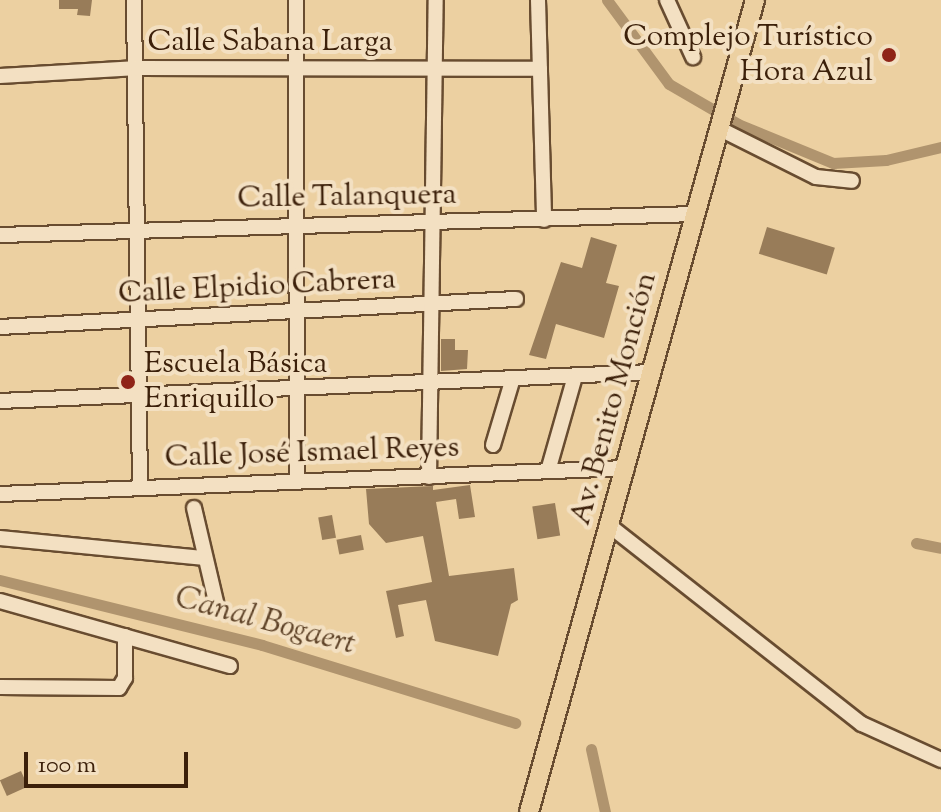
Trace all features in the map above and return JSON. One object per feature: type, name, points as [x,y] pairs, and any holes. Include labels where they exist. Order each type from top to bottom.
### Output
[{"type":"main road","name":"Av. Benito Monción","points":[[529,812],[695,214],[722,128],[755,0]]},
{"type":"street","points":[[134,0],[138,68],[135,227],[140,487]]},
{"type":"street","points":[[296,0],[300,385],[297,480]]},
{"type":"street","points":[[429,477],[436,0]]},
{"type":"street","points":[[538,0],[544,220]]},
{"type":"street","points":[[667,0],[693,57]]},
{"type":"street","name":"Calle Sabana Larga","points":[[0,76],[138,68],[295,71],[540,69]]},
{"type":"street","points":[[722,128],[816,177],[852,181]]},
{"type":"street","name":"Calle Talanquera","points":[[0,235],[135,227],[432,224],[695,214]]},
{"type":"street","name":"Calle Elpidio Cabrera","points":[[0,327],[516,299]]},
{"type":"street","points":[[0,401],[300,385],[652,372]]},
{"type":"street","points":[[548,471],[575,376]]},
{"type":"street","points":[[493,445],[513,378]]},
{"type":"street","name":"Calle José Ismael Reyes","points":[[0,494],[626,468]]},
{"type":"street","points":[[194,508],[217,606]]},
{"type":"street","points":[[610,526],[862,724],[941,760]]},
{"type":"street","points":[[0,538],[205,558]]},
{"type":"street","points":[[0,601],[230,666]]},
{"type":"street","points":[[0,687],[119,688],[125,678],[125,636]]},
{"type":"building","points":[[59,0],[92,0],[90,16],[77,15],[78,9],[59,9]]},
{"type":"building","points":[[767,227],[835,248],[827,275],[759,254]]},
{"type":"building","points":[[591,237],[617,245],[606,283],[619,286],[604,338],[556,324],[546,359],[529,355],[561,262],[582,268]]},
{"type":"building","points":[[441,339],[455,339],[455,350],[468,350],[467,369],[441,371]]},
{"type":"building","points":[[470,485],[475,517],[459,519],[456,499],[436,502],[449,576],[514,568],[518,600],[511,604],[498,656],[435,641],[426,600],[398,605],[404,636],[396,638],[386,591],[432,582],[423,536],[386,543],[369,524],[366,489],[433,486],[433,490]]},
{"type":"building","points":[[555,503],[560,536],[537,539],[532,507]]},
{"type":"building","points":[[332,515],[336,538],[322,540],[318,517]]},
{"type":"building","points":[[361,535],[364,550],[339,554],[336,540]]},
{"type":"building","points":[[21,771],[28,787],[7,796],[0,780]]},
{"type":"waterway","points":[[607,0],[669,84],[738,124],[833,163],[886,160],[941,147]]},
{"type":"waterway","points":[[916,543],[941,548]]},
{"type":"waterway","name":"Canal Bogaert","points":[[0,580],[262,645],[515,723]]},
{"type":"waterway","name":"Canal Bogaert","points":[[591,749],[605,812]]},
{"type":"place","name":"Complejo Turístico Hora Azul","points":[[889,55]]},
{"type":"place","name":"Escuela Básica Enriquillo","points":[[128,382]]}]
